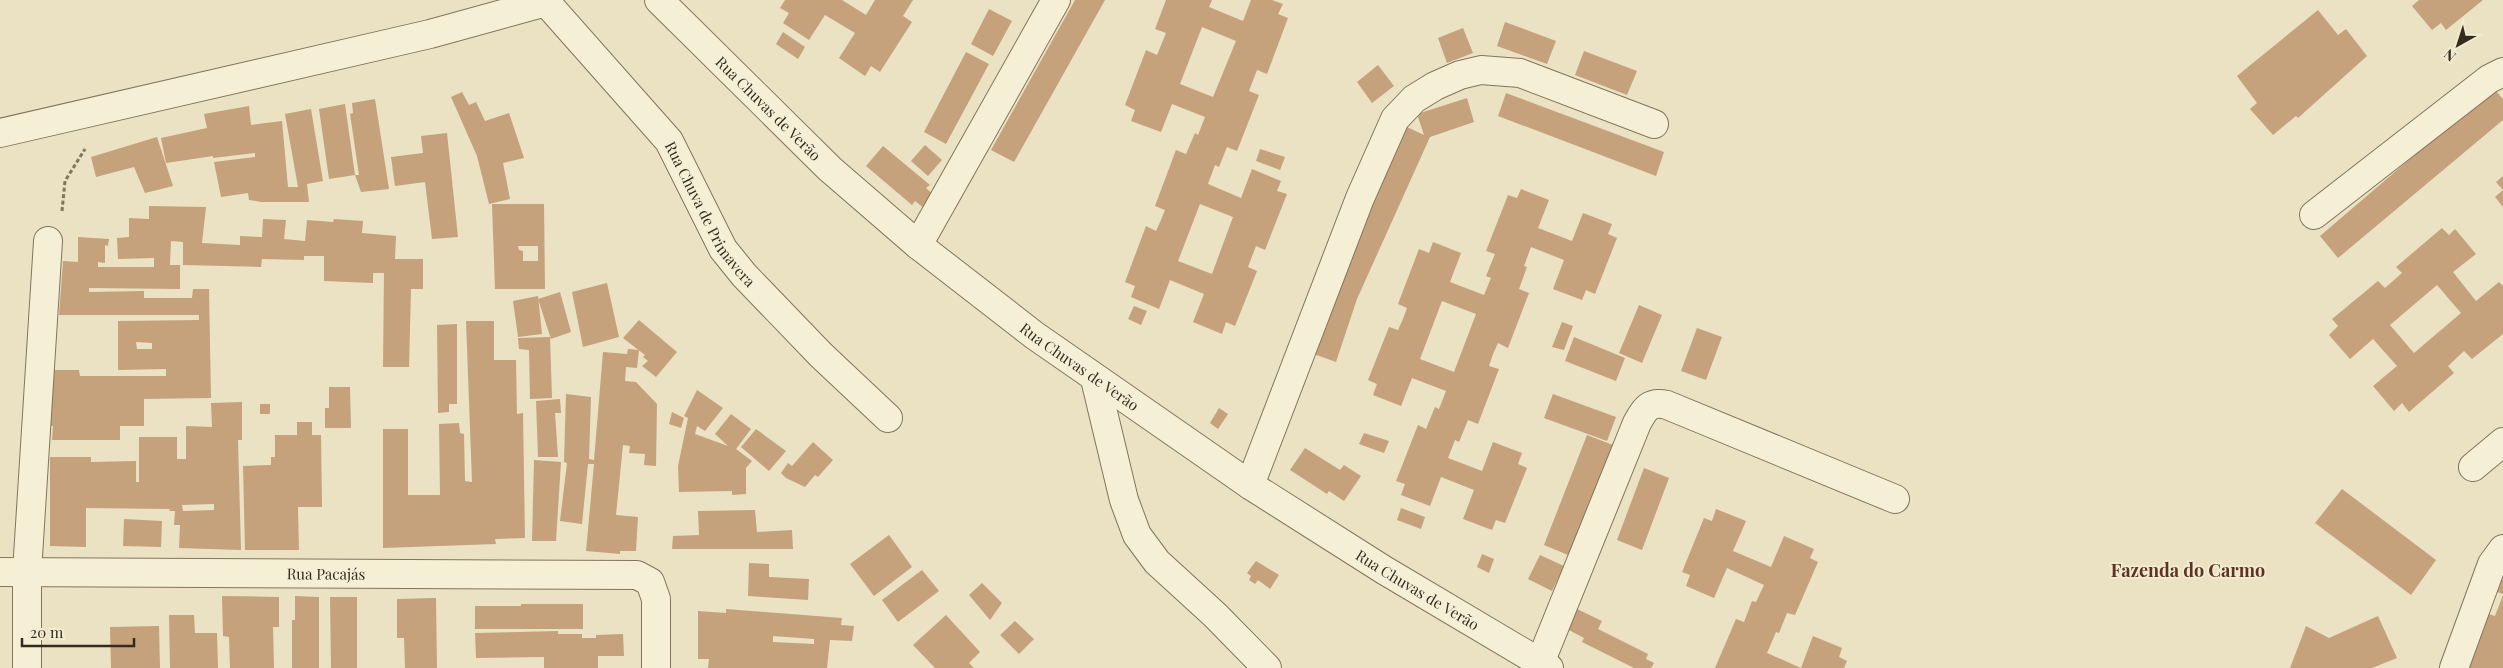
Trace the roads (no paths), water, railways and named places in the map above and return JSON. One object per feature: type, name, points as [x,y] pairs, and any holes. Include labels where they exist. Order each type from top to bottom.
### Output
[{"type":"street","name":"Rua Chuvas de Verão","points":[[659,0],[830,169],[918,245],[1034,335],[1250,485],[1384,570],[1544,665]]},
{"type":"street","points":[[918,245],[1056,0]]},
{"type":"street","points":[[0,133],[430,34],[546,1]]},
{"type":"street","name":"Rua Chuva de Primavera","points":[[546,1],[669,141],[723,249],[744,275],[821,355],[888,418]]},
{"type":"street","points":[[1250,485],[1360,198],[1394,119],[1414,99],[1435,86],[1460,75],[1481,70],[1520,73],[1654,124]]},
{"type":"street","points":[[2314,215],[2489,80],[2503,72]]},
{"type":"street","points":[[27,668],[27,572],[55,229]]},
{"type":"street","points":[[1096,379],[1124,500],[1137,535],[1157,562],[1215,615],[1268,668]]},
{"type":"street","points":[[1544,665],[1638,423],[1644,409],[1649,405],[1656,403],[1667,405],[1895,499]]},
{"type":"street","points":[[2473,467],[2503,442]]},
{"type":"street","points":[[2454,668],[2492,564],[2503,549]]},
{"type":"street","name":"Rua Pacajás","points":[[0,572],[637,576],[650,582],[656,599],[656,668]]},
{"type":"district","name":"Fazenda do Carmo","points":[[2188,570]]}]
